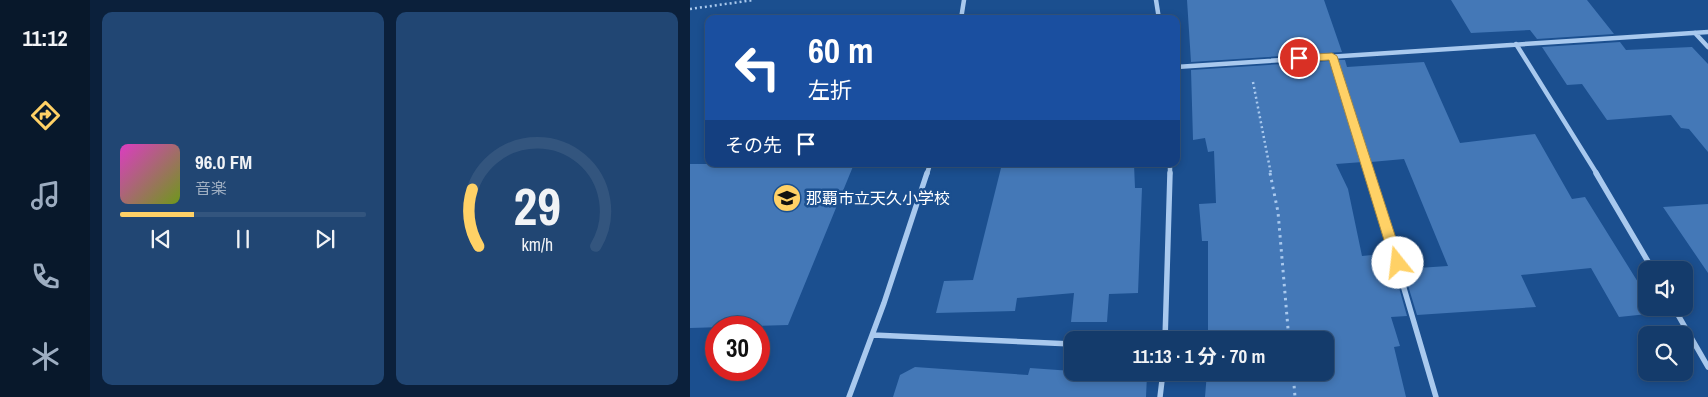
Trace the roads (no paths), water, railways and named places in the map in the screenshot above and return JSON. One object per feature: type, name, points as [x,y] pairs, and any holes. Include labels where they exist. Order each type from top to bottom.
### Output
[{"type":"street","points":[[962,15],[964,0]]},
{"type":"street","points":[[1156,0],[1158,15]]},
{"type":"street","points":[[1180,67],[1708,32]]},
{"type":"street","points":[[1696,33],[1708,46]]},
{"type":"street","points":[[1516,44],[1576,139],[1648,261]]},
{"type":"street","points":[[1332,56],[1382,209],[1436,397]]},
{"type":"street","points":[[849,397],[873,335],[929,167]]},
{"type":"street","points":[[1166,331],[1170,167]]},
{"type":"street","points":[[1679,316],[1708,367]]},
{"type":"street","points":[[873,335],[1064,344]]},
{"type":"street","points":[[1160,397],[1161,381]]},
{"type":"place","name":"那覇市立天久小学校","points":[[787,198]]}]
